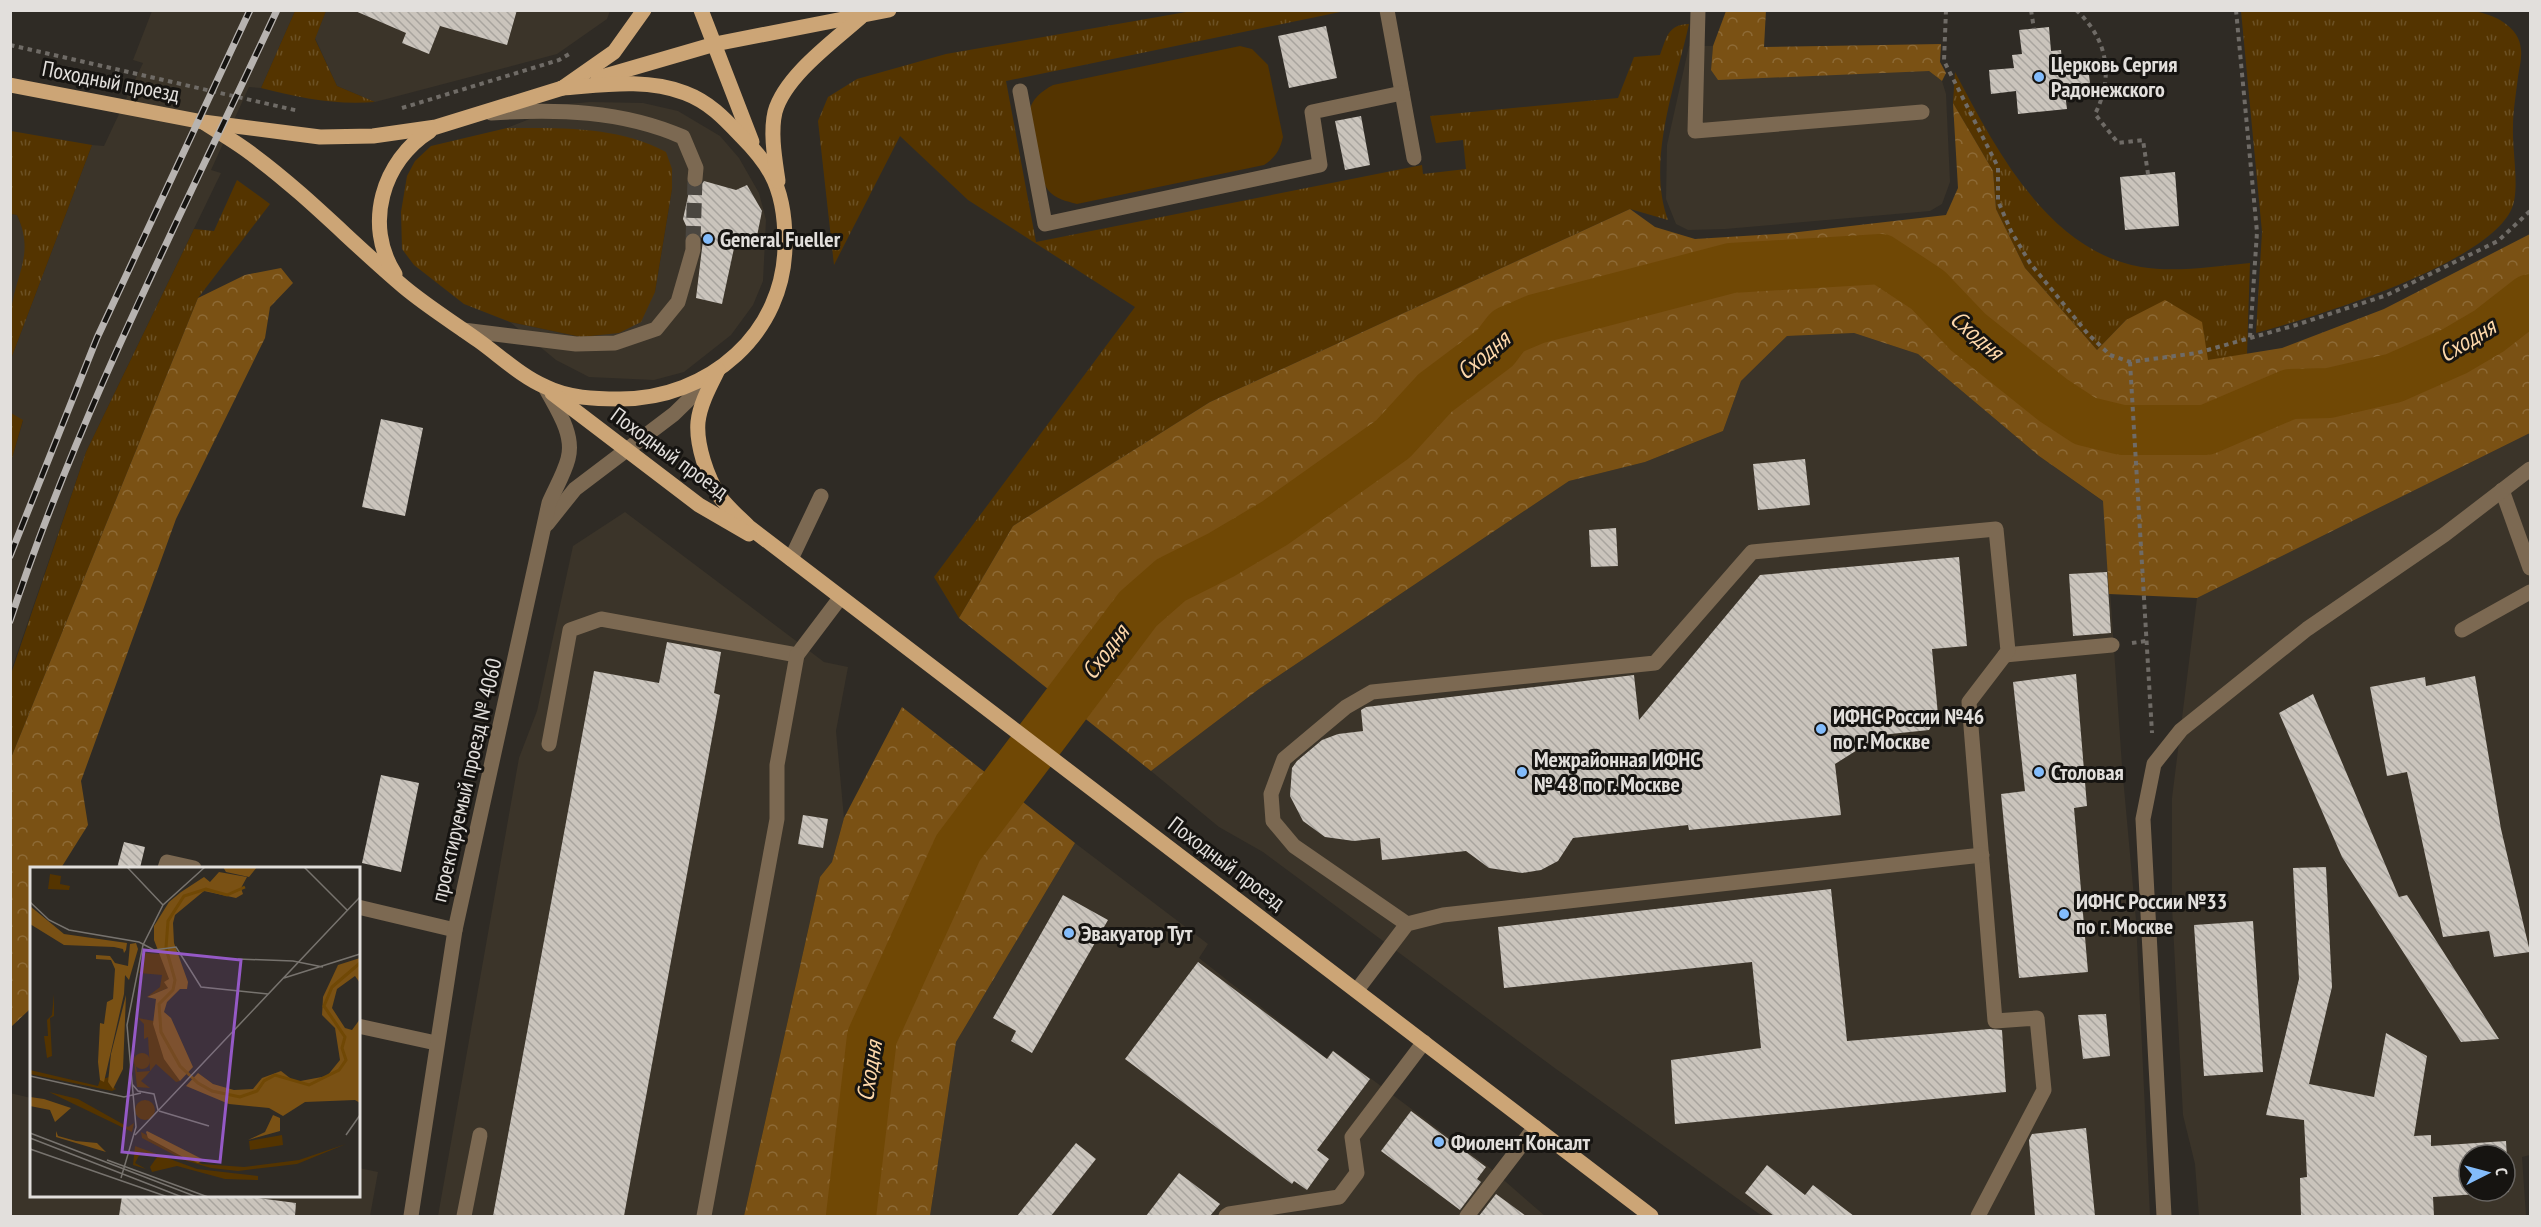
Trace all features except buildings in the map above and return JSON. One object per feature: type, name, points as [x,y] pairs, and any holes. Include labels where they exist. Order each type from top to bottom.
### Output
[{"type":"main road","points":[[701,10],[755,151]]},
{"type":"main road","points":[[403,286],[390,266],[381,243],[380,214],[385,185],[399,157],[412,142],[436,127],[562,88],[716,45],[889,10]]},
{"type":"main road","points":[[562,88],[614,52],[643,14]]},
{"type":"main road","points":[[545,387],[594,399],[663,396],[689,386],[718,370],[764,322],[780,290],[785,260],[785,228],[774,155],[775,112],[788,88],[808,63],[861,17]]},
{"type":"main road","points":[[562,88],[621,83],[653,86],[684,93],[707,104],[722,115],[755,151],[772,175],[781,198]]},
{"type":"main road","name":"Походный проезд","points":[[10,85],[203,122],[320,137],[373,136],[436,127]]},
{"type":"main road","name":"Походный проезд","points":[[203,122],[261,161],[314,205],[403,286],[545,387],[624,450],[709,512],[774,547]]},
{"type":"main road","name":"Походный проезд","points":[[718,370],[704,400],[698,423],[708,471],[720,496],[749,527],[1651,1216]]},
{"type":"street","points":[[1387,10],[1414,158]]},
{"type":"street","points":[[1698,10],[1695,131],[1922,112]]},
{"type":"street","points":[[1020,91],[1045,224],[1320,165],[1312,112],[1402,93]]},
{"type":"street","points":[[481,113],[592,112],[652,124],[683,137],[696,168],[695,179]]},
{"type":"street","points":[[463,330],[576,344],[615,343],[656,329],[678,302],[693,250],[693,240]]},
{"type":"street","name":"проектируемый проезд № 4060","points":[[546,527],[575,489],[674,414],[718,370]]},
{"type":"street","name":"проектируемый проезд № 4060","points":[[411,1216],[455,930],[546,527],[549,503],[568,458],[569,440],[563,420],[545,387]]},
{"type":"street","points":[[2164,1216],[2143,819],[2154,764],[2181,730],[2307,629],[2444,535],[2530,469]]},
{"type":"street","points":[[2502,490],[2530,568]]},
{"type":"street","points":[[791,559],[821,496]]},
{"type":"street","points":[[1407,924],[1294,846],[1273,821],[1270,794],[1284,759],[1346,707],[1372,692],[1655,663],[1752,552],[1996,529],[2008,651],[1969,702],[1995,1021],[2037,1018],[2044,1090],[1978,1216]]},
{"type":"street","points":[[2462,630],[2530,592]]},
{"type":"street","points":[[704,1216],[777,819],[777,765],[797,655],[840,598]]},
{"type":"street","points":[[549,744],[570,630],[591,622],[602,619],[797,655]]},
{"type":"street","points":[[2005,655],[2112,645]]},
{"type":"street","points":[[1357,990],[1407,924],[1443,915],[1982,855]]},
{"type":"street","points":[[165,867],[167,862],[190,867]]},
{"type":"street","points":[[360,907],[455,930]]},
{"type":"street","points":[[360,1026],[436,1043]]},
{"type":"street","points":[[1226,1216],[1339,1197],[1358,1173],[1352,1137],[1424,1042]]},
{"type":"street","points":[[1467,1216],[1535,1127]]},
{"type":"street","points":[[464,1216],[480,1135]]},
{"type":"path","points":[[1946,10],[1944,61],[1998,166],[1998,201],[2011,231],[2030,263],[2088,334],[2110,355],[2130,362],[2197,353],[2386,295],[2498,241],[2530,211]]},
{"type":"path","points":[[2031,10],[2034,29]]},
{"type":"path","points":[[2076,10],[2095,32],[2106,61],[2105,89],[2095,114],[2118,142],[2143,140],[2148,174]]},
{"type":"path","points":[[2236,10],[2257,232],[2250,338]]},
{"type":"path","points":[[10,45],[310,114]]},
{"type":"path","points":[[393,110],[559,60],[578,49]]},
{"type":"path","points":[[2130,362],[2154,764]]},
{"type":"shaded area","points":[[152,11],[295,11],[261,88],[249,87],[211,170],[221,173],[86,452],[10,674],[11,462],[23,421],[11,413],[11,359],[92,145],[104,146],[143,63],[133,60]]},
{"type":"shaded area","points":[[326,11],[610,11],[607,19],[557,54],[375,102],[337,86],[315,38]]},
{"type":"shaded area","points":[[1689,46],[1713,46],[1711,70],[1929,71],[1942,81],[1946,94],[1950,182],[1942,204],[1930,211],[1725,229],[1688,230],[1676,224],[1666,199],[1667,145]]},
{"type":"shaded area","points":[[643,103],[678,111],[720,136],[739,158],[759,193],[766,220],[763,281],[753,305],[731,335],[684,372],[654,380],[589,377],[556,360],[510,322],[581,337],[655,292],[672,189],[672,169],[507,128],[568,104]]},
{"type":"shaded area","points":[[11,214],[17,215],[24,232],[26,256],[11,312]]},
{"type":"shaded area","points":[[1854,333],[1918,354],[2039,456],[2104,502],[2122,766],[2136,920],[2150,1216],[1762,1216],[1556,1069],[1263,852],[1219,827],[1151,771],[1259,689],[1569,481],[1645,462],[1723,431],[1741,381],[1787,336]]},
{"type":"shaded area","points":[[2530,433],[2530,1155],[2522,1157],[2526,1216],[2199,1216],[2195,1164],[2183,1115],[2172,907],[2172,798],[2197,598]]},
{"type":"shaded area","points":[[625,512],[824,662],[848,667],[836,731],[844,818],[832,862],[820,877],[744,1216],[438,1216],[519,758],[537,711],[573,546]]},
{"type":"shaded area","points":[[1075,843],[1208,944],[1199,958],[1326,1058],[1333,1050],[1490,1168],[1545,1216],[930,1216],[956,1042]]},
{"type":"shaded area","points":[[10,1093],[30,1098],[30,1197],[360,1197],[360,1168],[378,1172],[370,1216],[11,1216]]},
{"type":"green space","points":[[1766,10],[1764,47],[1941,44],[1940,62],[1946,73],[1942,81],[1929,71],[1718,80],[1711,70],[1713,46],[1726,11]]},
{"type":"green space","points":[[295,11],[326,11],[315,39],[337,86],[375,102],[317,100],[261,88]]},
{"type":"green space","points":[[1192,11],[1345,11],[1006,81],[1036,242],[1422,165],[1423,174],[1466,169],[1463,140],[1436,143],[1430,116],[1618,98],[1634,57],[1660,55],[1672,29],[1689,24],[1665,122],[1662,148],[1660,173],[1662,197],[1668,220],[1630,209],[1210,402],[1013,526],[959,618],[934,577],[1135,307],[968,200],[900,136],[834,265],[818,121],[828,97],[857,79],[946,54]]},
{"type":"green space","points":[[2241,11],[2473,11],[2497,18],[2511,28],[2516,34],[2521,53],[2513,121],[2515,191],[2512,208],[2497,229],[2470,249],[2397,286],[2317,315],[2256,333],[2262,232]]},
{"type":"green space","points":[[1240,46],[1252,49],[1268,65],[1283,137],[1277,153],[1271,160],[1264,165],[1077,204],[1057,198],[1048,190],[1038,165],[1029,120],[1032,104],[1045,90],[1053,85]]},
{"type":"green space","points":[[1955,72],[1988,132],[2028,192],[2052,218],[2078,240],[2108,257],[2154,269],[2250,263],[2247,354],[2208,361],[2126,320],[2097,350],[2025,268],[1996,209],[1993,171],[1953,103]]},
{"type":"green space","points":[[1953,103],[1993,171],[1996,209],[2025,268],[2097,350],[2126,320],[2165,300],[2202,322],[2208,360],[2282,348],[2384,309],[2530,234],[2530,433],[2197,598],[2109,594],[2103,501],[2039,456],[1918,354],[1854,333],[1787,336],[1741,381],[1723,431],[1645,462],[1569,481],[1259,689],[1151,771],[959,618],[1013,526],[1210,402],[1630,209],[1655,227],[1695,239],[1790,233],[1946,215],[1958,188]]},
{"type":"green space","points":[[507,128],[589,130],[609,133],[628,137],[666,152],[672,169],[672,189],[655,292],[641,322],[619,333],[581,337],[510,322],[464,304],[414,265],[402,249],[401,212],[407,176],[415,161],[431,146]]},
{"type":"green space","points":[[11,131],[92,145],[11,359],[10,317],[23,263],[24,241],[17,215],[11,214]]},
{"type":"green space","points":[[237,180],[270,204],[198,298],[11,758],[11,674],[86,452],[194,229],[214,231]]},
{"type":"green space","points":[[281,268],[293,283],[270,307],[265,338],[176,519],[81,781],[88,825],[62,867],[30,867],[30,1004],[29,1010],[11,1027],[11,758],[198,298],[245,275]]},
{"type":"green space","points":[[11,413],[23,420],[11,462]]},
{"type":"green space","points":[[902,707],[1075,843],[956,1042],[930,1216],[744,1216],[820,877],[832,862],[844,818]]},
{"type":"waterway","name":"Сходня","points":[[851,1216],[872,1037],[958,848],[1138,609],[1171,580],[1221,555],[1275,523],[1393,439],[1435,393],[1495,348],[1508,331],[1536,319],[1731,268],[1881,259],[1928,290],[1968,332],[2053,400],[2085,421],[2122,430],[2206,430],[2290,394],[2329,393],[2394,378],[2455,351],[2489,331],[2530,299]]},
{"type":"tunnel","points":[[693,241],[695,179]]},
{"type":"railway","points":[[10,556],[97,338],[250,10]]},
{"type":"railway","points":[[10,621],[68,464],[100,388],[277,10]]},
{"type":"place","name":"Церковь Сергия Радонежского","points":[[2039,77]]},
{"type":"place","name":"General Fueller","points":[[708,239]]},
{"type":"place","name":"ИФНС России №46 по г. Москве","points":[[1821,729]]},
{"type":"place","name":"Межрайонная ИФНС № 48 по г. Москве","points":[[1522,772]]},
{"type":"place","name":"Столовая","points":[[2039,772]]},
{"type":"place","name":"ИФНС России №33 по г. Москве","points":[[2064,914]]},
{"type":"place","name":"Эвакуатор Тут","points":[[1069,933]]},
{"type":"place","name":"Фиолент Консалт","points":[[1439,1142]]}]
